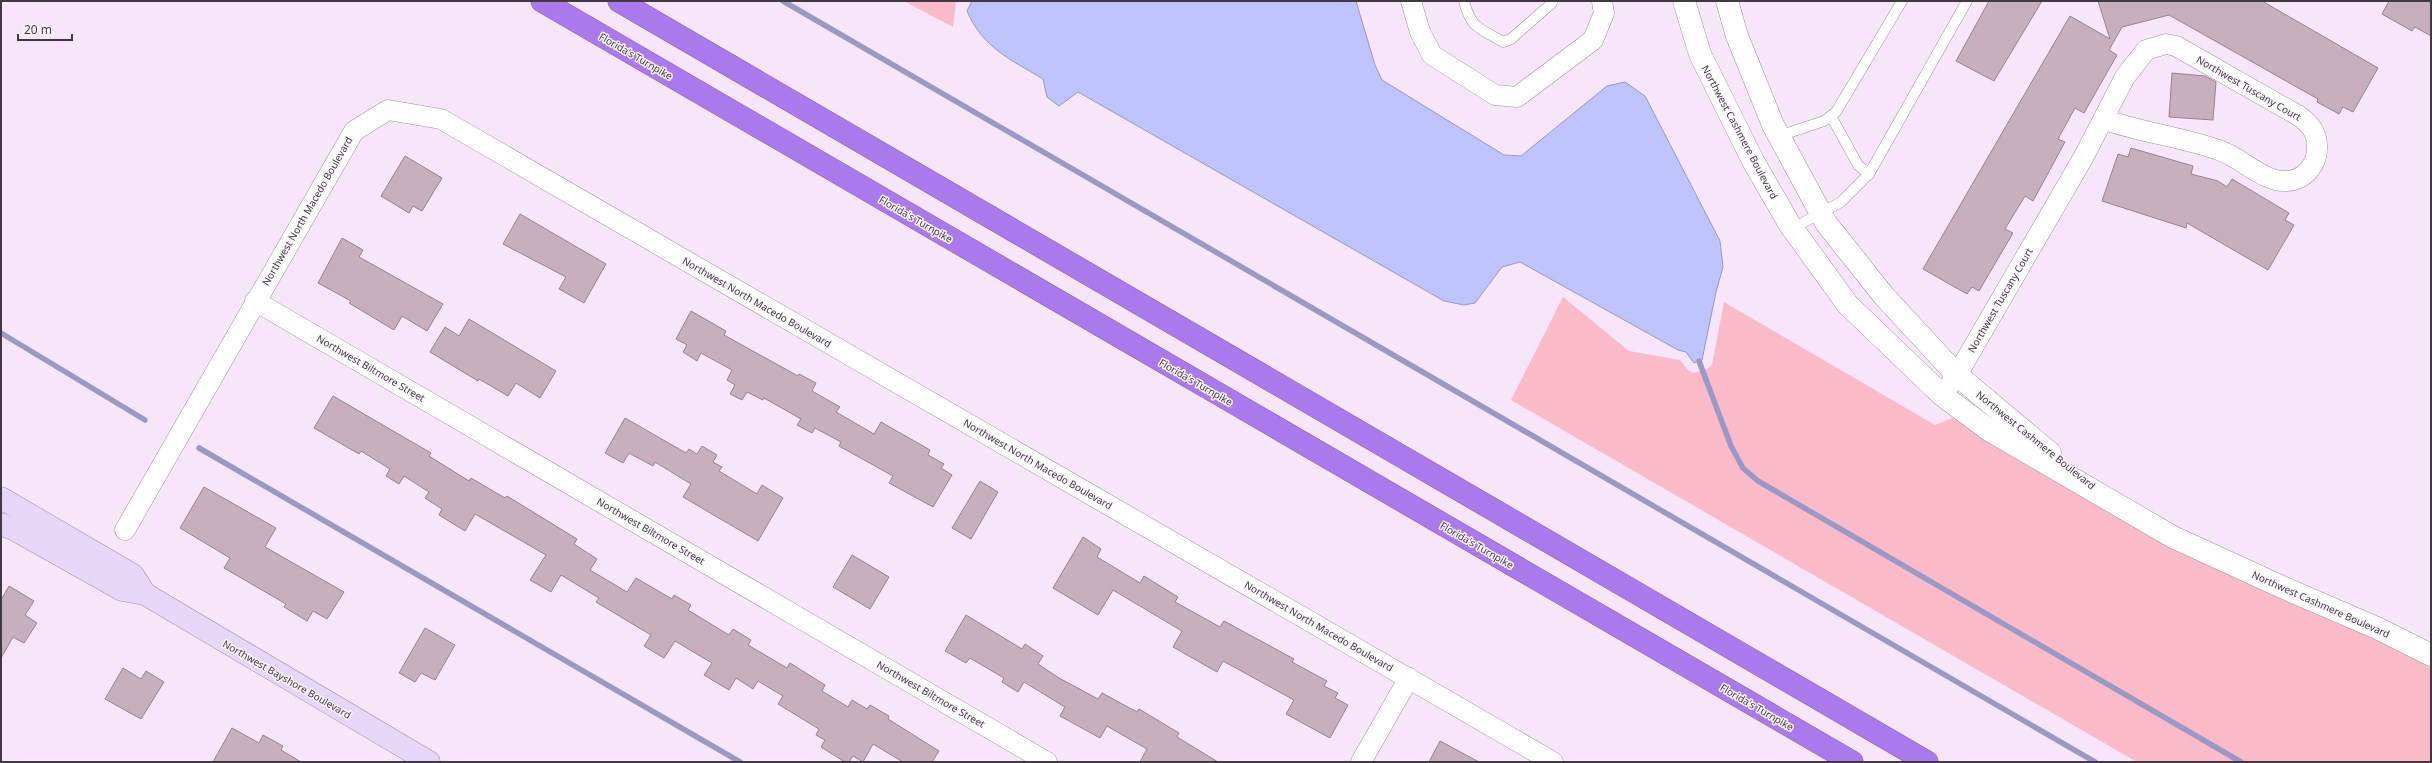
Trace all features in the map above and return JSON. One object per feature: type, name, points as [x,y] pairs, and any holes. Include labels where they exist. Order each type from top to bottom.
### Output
[{"type":"highway","name":"Florida's Turnpike","points":[[542,1],[1852,762]]},
{"type":"highway","points":[[619,1],[1927,762]]},
{"type":"main road","name":"Northwest Bayshore Boulevard","points":[[1,498],[133,575],[145,594]]},
{"type":"main road","name":"Northwest Bayshore Boulevard","points":[[1,524],[16,530],[122,590],[145,594],[429,762]]},
{"type":"street","points":[[1411,1],[1420,32],[1432,55],[1495,95],[1517,97],[1593,40],[1604,13],[1602,1]]},
{"type":"street","name":"Northwest Cashmere Boulevard","points":[[1684,1],[1700,54],[1753,161],[1793,228],[1848,305],[1942,396],[1989,430],[2173,536],[2282,587],[2377,628],[2431,655]]},
{"type":"street","name":"Northwest Cashmere Boulevard","points":[[1727,1],[1736,36],[1779,136],[1821,213],[1884,296],[1957,375],[2050,454],[2090,481],[2105,498]]},
{"type":"street","name":"Northwest Tuscany Court","points":[[1942,396],[1957,375],[2136,61],[2146,50],[2166,44],[2186,51],[2299,116],[2309,124],[2315,133],[2317,154],[2313,165],[2306,174],[2296,180],[2286,182],[2272,179],[2221,151],[2103,119]]},
{"type":"street","name":"Northwest North Macedo Boulevard","points":[[125,530],[255,301],[354,131],[388,110],[441,119],[1553,762]]},
{"type":"street","name":"Northwest Biltmore Street","points":[[255,301],[1047,762]]},
{"type":"street","points":[[1360,762],[1409,678]]},
{"type":"lane","points":[[1464,1],[1468,17],[1474,25],[1503,42],[1511,39],[1552,3],[1552,1]]},
{"type":"lane","points":[[1779,136],[1824,121],[1831,116],[1844,101],[1902,1]]},
{"type":"lane","points":[[1793,228],[1841,202],[1869,174],[1967,1]]},
{"type":"lane","points":[[1831,116],[1858,165],[1869,174]]},
{"type":"shaded area","points":[[904,1],[956,1],[953,27]]},
{"type":"shaded area","points":[[1563,297],[1629,351],[1680,360],[1688,370],[1693,373],[1707,369],[1712,365],[1724,302],[1935,425],[1955,417],[2431,666],[2431,762],[2137,762],[1511,400]]},
{"type":"water","points":[[972,1],[1356,1],[1375,65],[1382,80],[1504,155],[1521,156],[1607,86],[1625,82],[1645,96],[1720,241],[1723,267],[1716,292],[1702,360],[1694,363],[1686,352],[1678,350],[1520,262],[1502,267],[1475,303],[1464,305],[1444,301],[1078,92],[1059,106],[1047,97],[1043,79],[989,44],[974,24],[967,11]]},
{"type":"building","points":[[1989,1],[2042,1],[1994,81],[1956,61]]},
{"type":"building","points":[[2098,1],[2262,1],[2378,68],[2353,112],[2343,107],[2339,114],[2317,102],[2318,99],[2169,15],[2122,27],[2109,50],[2117,55],[2084,113],[2075,108],[2058,139],[2065,142],[2033,201],[2025,196],[2005,229],[2013,233],[1979,291],[1972,287],[1967,294],[1923,269],[2070,16],[2110,39]]},
{"type":"building","points":[[2389,1],[2431,1],[2431,36],[2415,27],[2412,31],[2382,14]]},
{"type":"building","points":[[2172,73],[2205,76],[2216,82],[2213,120],[2169,117]]},
{"type":"building","points":[[2131,148],[2193,166],[2191,174],[2218,181],[2227,187],[2232,179],[2289,213],[2285,220],[2294,225],[2268,270],[2187,223],[2186,228],[2102,201],[2118,154],[2128,157]]},
{"type":"building","points":[[405,156],[442,178],[422,211],[413,206],[409,213],[381,196]]},
{"type":"building","points":[[520,214],[606,264],[584,303],[559,289],[566,277],[503,244]]},
{"type":"building","points":[[342,238],[363,250],[359,257],[443,304],[427,331],[402,316],[394,330],[349,303],[351,301],[318,283]]},
{"type":"building","points":[[691,311],[726,331],[724,335],[798,376],[799,374],[816,383],[812,391],[840,407],[836,412],[874,434],[881,422],[930,450],[928,455],[944,464],[941,468],[952,475],[933,507],[889,483],[893,476],[839,446],[841,442],[815,428],[812,433],[797,425],[801,419],[764,398],[763,400],[747,392],[742,400],[730,394],[735,385],[727,380],[732,370],[701,353],[697,361],[683,352],[687,345],[676,339]]},
{"type":"building","points":[[469,319],[556,371],[540,398],[516,383],[508,396],[479,379],[478,381],[430,352],[445,327],[459,336]]},
{"type":"building","points":[[333,396],[431,453],[429,456],[469,481],[471,478],[505,498],[507,496],[577,539],[574,544],[597,559],[590,570],[627,592],[636,578],[672,599],[674,595],[691,605],[688,610],[729,635],[733,629],[751,640],[748,645],[787,668],[790,663],[825,685],[822,691],[848,707],[852,700],[867,709],[870,705],[889,716],[888,719],[939,751],[932,762],[903,762],[873,744],[863,762],[853,756],[849,762],[845,762],[821,747],[825,740],[816,735],[819,729],[778,704],[783,696],[758,681],[753,689],[736,678],[729,690],[704,675],[712,663],[675,641],[664,658],[644,646],[651,635],[596,602],[599,598],[561,575],[551,592],[530,580],[546,555],[475,514],[465,531],[439,515],[442,509],[425,498],[429,492],[404,476],[399,484],[386,476],[390,469],[361,451],[359,454],[314,428]]},
{"type":"building","points":[[625,418],[686,453],[689,449],[697,454],[702,446],[717,455],[713,462],[722,467],[719,471],[757,494],[762,485],[783,498],[758,541],[683,497],[691,484],[655,462],[653,466],[629,453],[623,463],[605,453]]},
{"type":"building","points":[[980,481],[998,492],[971,539],[952,528]]},
{"type":"building","points":[[204,487],[276,528],[265,547],[344,592],[327,619],[313,611],[307,621],[284,607],[286,604],[224,568],[230,558],[180,528]]},
{"type":"building","points":[[1083,537],[1101,549],[1097,557],[1140,583],[1144,576],[1178,597],[1175,602],[1220,627],[1224,621],[1294,659],[1292,662],[1327,681],[1324,686],[1338,693],[1335,698],[1348,705],[1330,738],[1286,714],[1294,700],[1223,661],[1217,672],[1173,647],[1182,631],[1113,590],[1098,615],[1053,588]]},
{"type":"building","points":[[852,555],[889,577],[870,609],[833,587]]},
{"type":"building","points":[[9,586],[34,601],[25,615],[37,623],[24,643],[13,637],[1,658],[1,600]]},
{"type":"building","points":[[966,615],[1022,649],[1025,644],[1043,656],[1038,664],[1059,678],[1098,699],[1102,693],[1137,712],[1139,709],[1179,733],[1177,737],[1218,762],[1140,762],[1147,749],[1107,726],[1100,738],[1060,716],[1065,707],[1024,682],[1018,692],[1002,682],[1004,678],[970,658],[966,663],[945,651]]},
{"type":"building","points":[[425,628],[455,645],[435,680],[421,673],[415,682],[399,673]]},
{"type":"building","points":[[123,668],[141,679],[146,671],[164,682],[141,719],[105,699]]},
{"type":"building","points":[[232,728],[259,743],[263,735],[283,746],[281,750],[301,762],[213,762]]},
{"type":"building","points":[[1440,741],[1479,762],[1429,762]]},
{"type":"waterway","points":[[783,1],[2095,762]]},
{"type":"waterway","points":[[1,333],[145,420]]},
{"type":"waterway","points":[[1699,361],[1731,446],[1743,468],[1758,481],[2241,762]]},
{"type":"waterway","points":[[199,448],[740,762]]}]
